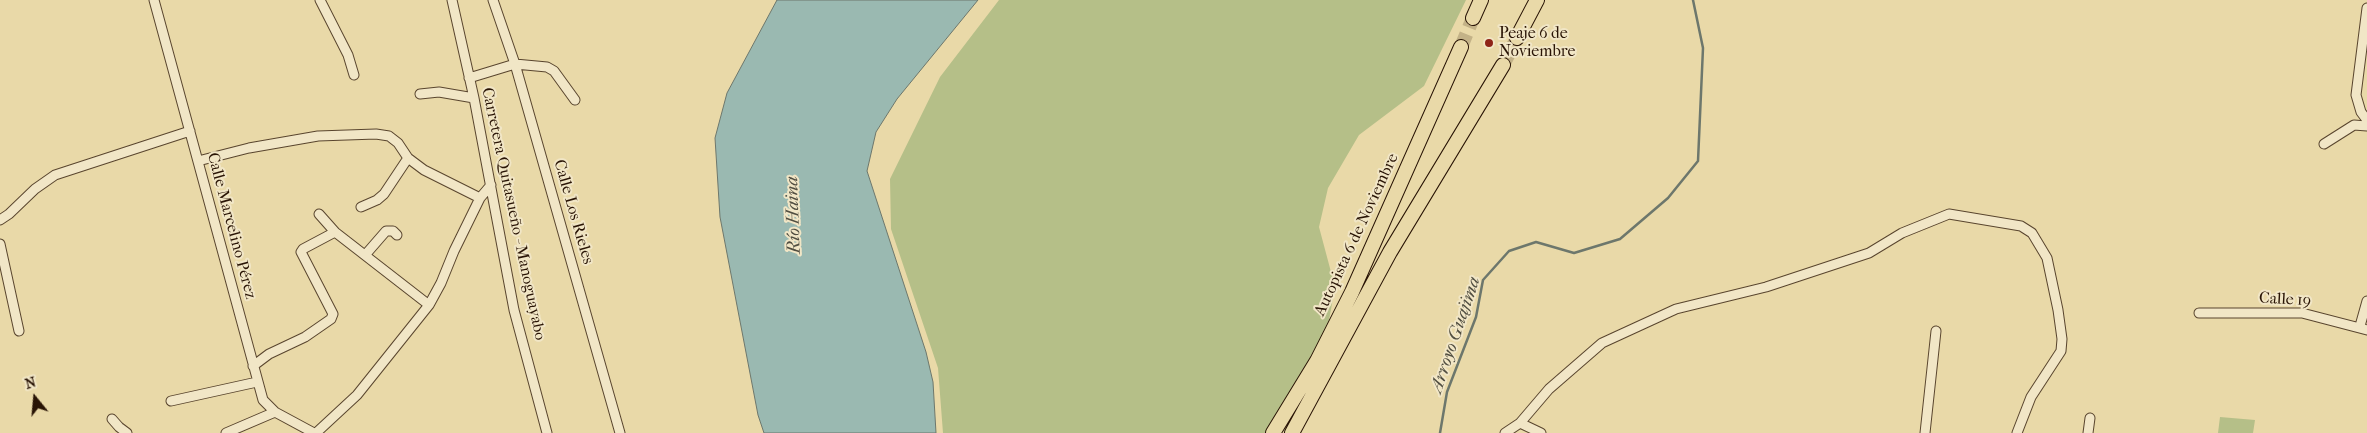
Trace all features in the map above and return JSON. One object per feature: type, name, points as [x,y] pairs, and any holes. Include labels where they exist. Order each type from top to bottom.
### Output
[{"type":"highway","points":[[1473,18],[1481,0]]},
{"type":"highway","points":[[1517,38],[1537,0]]},
{"type":"highway","name":"Autopista 6 de Noviembre","points":[[1273,433],[1317,361],[1352,292],[1461,46]]},
{"type":"highway","name":"Autopista 6 de Noviembre","points":[[1292,433],[1390,252],[1502,65]]},
{"type":"street","name":"Calle Marcelino Pérez","points":[[154,0],[263,400],[275,412],[315,433]]},
{"type":"street","points":[[320,0],[348,55],[354,75]]},
{"type":"street","name":"Carretera Quitasueño - Manoguayabo","points":[[452,0],[470,78],[514,310],[547,433]]},
{"type":"street","name":"Calle Los Rieles","points":[[493,0],[515,64],[620,433]]},
{"type":"street","points":[[2367,8],[2356,95],[2361,112],[2367,120]]},
{"type":"street","points":[[470,78],[515,64],[547,67],[554,72],[575,100]]},
{"type":"street","points":[[420,94],[440,92],[474,98]]},
{"type":"street","points":[[2324,144],[2354,126],[2367,126]]},
{"type":"street","points":[[0,220],[35,189],[55,175],[190,131]]},
{"type":"street","points":[[198,161],[248,148],[318,136],[349,134],[389,136],[398,143],[408,158],[442,180],[480,198]]},
{"type":"street","points":[[361,207],[377,200],[384,194],[408,158]]},
{"type":"street","points":[[315,433],[357,395],[429,304],[442,283],[454,251],[480,198],[491,185]]},
{"type":"street","points":[[319,214],[335,232],[429,304]]},
{"type":"street","points":[[1505,433],[1520,423],[1549,389],[1602,342],[1676,309],[1766,287],[1869,253],[1902,233],[1949,214],[2021,226],[2032,233],[2047,258],[2059,320],[2061,351],[2031,397],[2018,433]]},
{"type":"street","points":[[366,254],[386,231],[393,231],[398,235]]},
{"type":"street","points":[[254,366],[268,354],[304,337],[332,319],[332,314],[301,252],[303,248],[335,232]]},
{"type":"street","points":[[0,244],[19,331]]},
{"type":"street","points":[[2363,328],[2367,301]]},
{"type":"street","name":"Calle 19","points":[[2199,313],[2302,313],[2363,328]]},
{"type":"street","points":[[1925,433],[1936,331]]},
{"type":"street","points":[[171,401],[257,382]]},
{"type":"street","points":[[226,433],[275,412]]},
{"type":"street","points":[[112,418],[119,428],[127,433]]},
{"type":"street","points":[[2088,433],[2090,418]]},
{"type":"street","points":[[1520,423],[1541,433]]},
{"type":"green space","points":[[999,0],[1466,0],[1424,86],[1359,135],[1328,188],[1319,227],[1335,287],[1328,326],[1281,413],[1267,433],[943,433],[938,368],[891,229],[890,179],[940,77]]},
{"type":"green space","points":[[2220,417],[2255,420],[2253,433],[2218,433]]},
{"type":"water","name":"Río Haina","points":[[777,0],[978,0],[897,99],[876,132],[867,171],[926,352],[933,382],[936,433],[764,433],[758,415],[720,217],[715,138],[727,93]]},
{"type":"waterway","name":"Arroyo Guajima","points":[[1440,433],[1447,392],[1476,317],[1483,280],[1509,251],[1536,242],[1574,253],[1620,239],[1668,198],[1698,161],[1703,48],[1693,0]]},
{"type":"tunnel","points":[[1461,47],[1473,18]]},
{"type":"tunnel","points":[[1503,65],[1517,38]]},
{"type":"place","name":"Peaje 6 de Noviembre","points":[[1489,43]]}]
